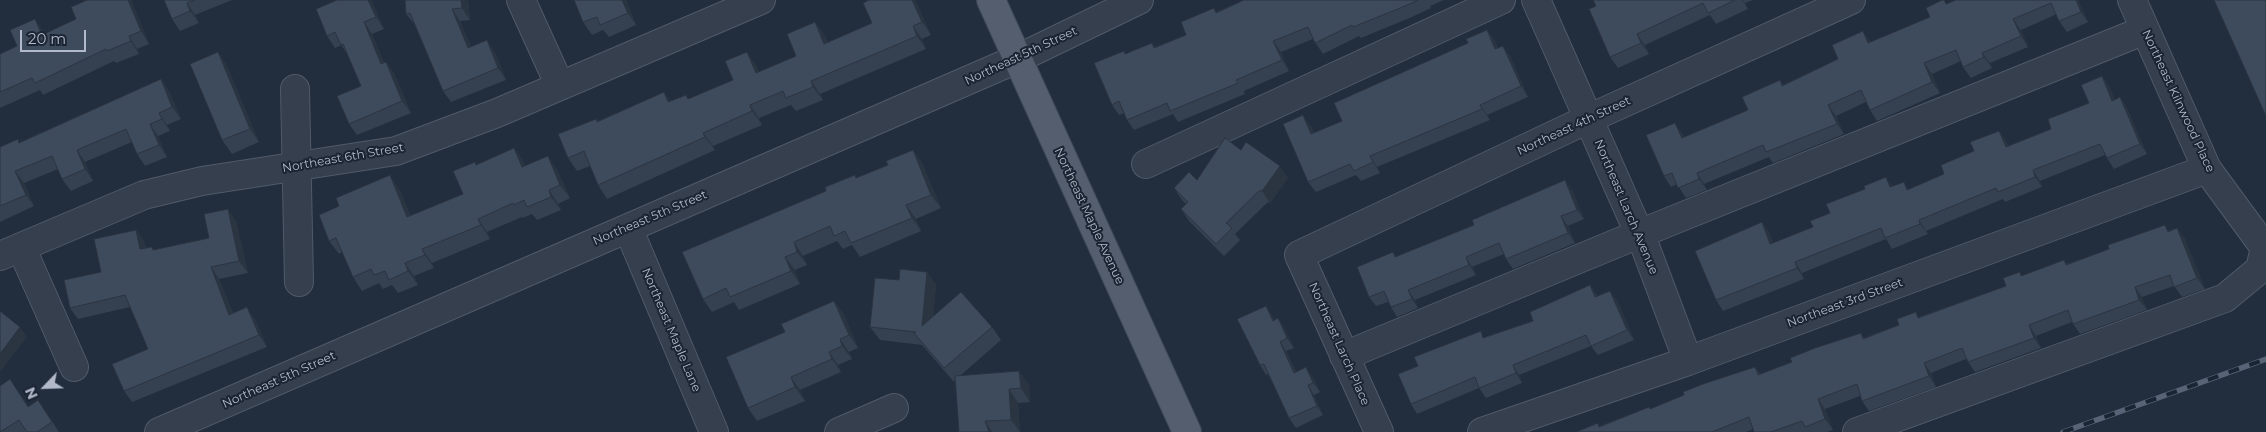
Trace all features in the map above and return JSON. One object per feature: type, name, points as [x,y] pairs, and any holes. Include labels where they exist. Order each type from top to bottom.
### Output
[{"type":"main road","name":"Northeast Maple Avenue","points":[[991,0],[1187,432]]},
{"type":"street","points":[[521,0],[560,86]]},
{"type":"street","name":"Northeast 6th Street","points":[[10,252],[144,195],[202,181],[396,151],[560,86],[761,0]]},
{"type":"street","name":"Northeast 5th Street","points":[[159,432],[1017,59],[1139,0]]},
{"type":"street","points":[[1146,164],[1501,0]]},
{"type":"street","name":"Northeast Larch Avenue","points":[[1536,0],[1638,234],[1688,361]]},
{"type":"street","name":"Northeast 4th Street","points":[[1299,255],[1588,119],[1851,0]]},
{"type":"street","name":"Northeast Kilnwood Place","points":[[2132,0],[2207,169],[2265,248]]},
{"type":"street","points":[[1344,356],[1638,234],[2145,30]]},
{"type":"street","points":[[295,89],[300,282]]},
{"type":"street","name":"Northeast 3rd Street","points":[[1482,432],[1688,361],[2207,169]]},
{"type":"street","name":"Northeast Maple Lane","points":[[628,228],[714,432]]},
{"type":"street","points":[[1857,432],[2225,298],[2260,269],[2265,248]]},
{"type":"street","points":[[10,252],[74,367]]},
{"type":"street","name":"Northeast Larch Place","points":[[1299,255],[1379,432]]},
{"type":"street","points":[[839,432],[894,408]]},
{"type":"building","points":[[87,0],[128,0],[141,31],[129,36],[131,41],[107,51],[106,49],[35,83],[32,78],[0,92],[0,54],[17,46],[10,30],[35,19],[42,35],[76,19],[71,7]]},
{"type":"building","points":[[164,0],[195,0],[187,3],[190,11],[172,19]]},
{"type":"building","points":[[337,0],[368,0],[376,17],[364,22],[381,64],[386,62],[402,101],[349,124],[337,96],[361,86],[343,44],[341,45],[335,32],[327,36],[316,9]]},
{"type":"building","points":[[405,0],[461,0],[462,8],[452,9],[468,48],[487,40],[498,68],[443,91],[410,13],[406,14]]},
{"type":"building","points":[[574,0],[622,0],[628,13],[600,25],[597,17],[583,22]]},
{"type":"building","points":[[869,0],[912,0],[922,22],[913,26],[917,36],[811,81],[813,87],[786,98],[783,91],[750,105],[752,111],[703,133],[705,137],[598,185],[584,151],[568,158],[558,134],[596,119],[597,122],[664,92],[668,102],[686,95],[688,99],[733,80],[725,61],[747,52],[756,73],[796,56],[787,34],[815,22],[824,44],[872,23],[863,3]]},
{"type":"building","points":[[1244,0],[1418,0],[1353,27],[1352,25],[1315,43],[1308,27],[1273,41],[1282,60],[1236,80],[1238,83],[1170,111],[1167,103],[1127,120],[1119,101],[1112,105],[1094,63],[1124,51],[1125,54],[1152,43],[1154,48],[1186,35],[1181,22],[1214,8],[1216,13]]},
{"type":"building","points":[[1593,0],[1735,0],[1708,13],[1703,3],[1637,34],[1641,43],[1610,57],[1589,9],[1596,6]]},
{"type":"building","points":[[1942,0],[1946,4],[1956,0],[2076,0],[2081,12],[2059,21],[2051,3],[2013,19],[2021,36],[1982,53],[1984,57],[1963,67],[1956,50],[1924,63],[1932,82],[1870,110],[1861,90],[1828,105],[1837,124],[1766,152],[1763,145],[1697,173],[1699,179],[1678,188],[1672,173],[1664,176],[1646,135],[1675,123],[1682,138],[1748,110],[1742,97],[1780,80],[1782,86],[1838,59],[1832,45],[1863,31],[1868,43],[1930,17],[1926,8]]},
{"type":"building","points":[[2214,0],[2266,0],[2266,116]]},
{"type":"building","points":[[1487,30],[1495,49],[1503,46],[1521,86],[1480,105],[1482,109],[1370,156],[1373,162],[1354,171],[1350,164],[1308,182],[1283,124],[1303,115],[1311,134],[1342,121],[1334,103],[1468,43],[1466,39]]},
{"type":"building","points":[[218,52],[250,129],[222,140],[190,64]]},
{"type":"building","points":[[2102,76],[2112,101],[2120,97],[2140,144],[2107,158],[2100,144],[2033,170],[2035,177],[1998,192],[1996,188],[1919,220],[1920,224],[1885,238],[1881,228],[1795,262],[1797,268],[1716,300],[1695,251],[1762,222],[1770,244],[1813,227],[1810,221],[1830,213],[1826,204],[1865,189],[1864,186],[1886,177],[1890,187],[1904,182],[1907,190],[1944,174],[1941,165],[1974,151],[1970,142],[1999,131],[2006,147],[2051,129],[2048,119],[2089,103],[2081,85]]},
{"type":"building","points":[[161,79],[172,107],[159,113],[162,119],[150,124],[159,145],[137,154],[126,129],[77,150],[85,169],[62,179],[52,156],[15,171],[26,195],[0,206],[0,147],[18,139],[19,143]]},
{"type":"building","points":[[1225,138],[1241,150],[1246,142],[1280,166],[1262,191],[1260,190],[1226,223],[1232,228],[1216,244],[1181,209],[1188,202],[1174,188],[1189,172],[1197,180]]},
{"type":"building","points":[[514,148],[522,167],[548,156],[560,185],[549,190],[551,197],[527,207],[524,200],[514,205],[513,203],[478,219],[481,225],[422,249],[425,255],[405,263],[408,271],[389,280],[385,271],[374,275],[371,269],[353,277],[336,238],[329,241],[319,215],[339,206],[336,198],[390,175],[407,217],[463,194],[453,171],[475,162],[476,165]]},
{"type":"building","points":[[913,150],[931,195],[906,205],[912,218],[851,243],[845,231],[834,236],[830,226],[794,242],[797,252],[785,257],[791,271],[730,297],[726,288],[703,299],[682,252],[826,191],[825,187],[855,175],[856,178],[888,165],[886,161]]},
{"type":"building","points":[[1565,180],[1577,210],[1561,216],[1568,233],[1506,259],[1499,243],[1466,257],[1469,265],[1408,290],[1412,299],[1391,307],[1384,291],[1369,297],[1357,267],[1393,252],[1395,257],[1474,225],[1472,220]]},
{"type":"building","points":[[228,209],[239,261],[211,267],[229,315],[247,307],[259,335],[124,391],[112,364],[148,349],[125,295],[70,308],[64,280],[101,272],[94,239],[136,230],[140,249],[152,247],[153,250],[209,238],[204,214]]},
{"type":"building","points":[[2165,225],[2168,232],[2177,228],[2197,278],[2174,287],[2170,275],[2135,287],[2139,300],[2073,324],[2068,310],[2029,325],[2034,338],[1968,362],[1962,348],[1924,363],[1929,376],[1862,401],[1857,384],[1818,399],[1825,419],[1805,427],[1802,421],[1771,432],[1754,432],[1749,417],[1712,432],[1576,432],[1598,423],[1599,427],[1649,407],[1650,409],[1684,395],[1683,392],[1703,384],[1755,367],[1758,375],[1792,362],[1790,358],[1815,348],[1861,333],[1863,339],[1899,325],[1897,319],[1916,312],[1918,318],[2006,286],[2003,278],[2020,272],[2021,276],[2064,260],[2066,265],[2109,249],[2108,245]]},
{"type":"building","points":[[900,269],[927,272],[922,326],[961,292],[992,327],[944,368],[914,333],[916,332],[870,327],[875,278],[899,280]]},
{"type":"building","points":[[1590,285],[1595,297],[1610,291],[1627,330],[1591,346],[1586,335],[1513,365],[1516,373],[1479,388],[1475,377],[1411,404],[1398,374],[1418,366],[1414,357],[1481,331],[1483,338],[1533,321],[1530,312]]},
{"type":"building","points":[[834,301],[849,335],[840,339],[842,346],[829,352],[832,359],[791,377],[795,387],[748,408],[726,357],[785,332],[781,324]]},
{"type":"building","points":[[1266,306],[1273,321],[1278,318],[1287,338],[1280,342],[1294,373],[1306,367],[1313,383],[1308,385],[1317,406],[1289,418],[1264,364],[1260,365],[1237,319]]},
{"type":"building","points":[[0,311],[20,327],[0,354]]},
{"type":"building","points":[[1019,371],[1021,388],[1009,389],[1011,420],[985,421],[989,432],[959,432],[955,376]]},
{"type":"building","points":[[10,379],[28,407],[38,400],[52,422],[37,432],[27,432],[19,420],[0,432],[0,386]]},
{"type":"railway","points":[[2063,432],[2266,359]]}]
